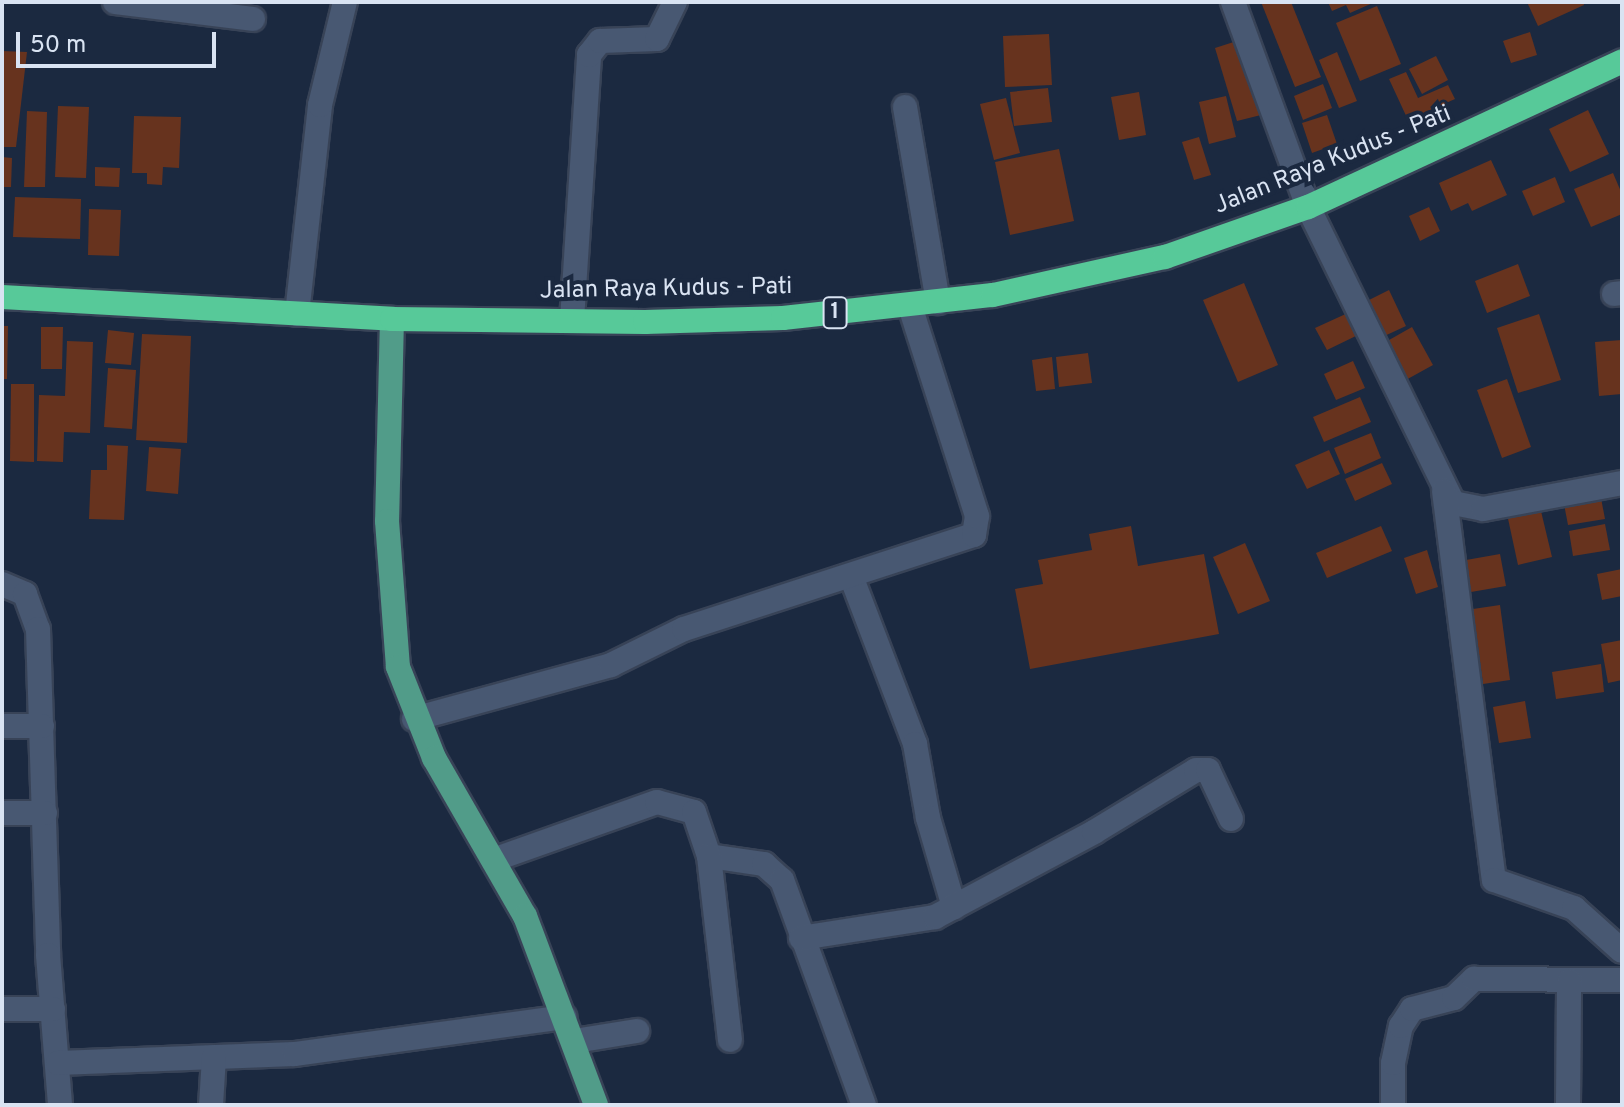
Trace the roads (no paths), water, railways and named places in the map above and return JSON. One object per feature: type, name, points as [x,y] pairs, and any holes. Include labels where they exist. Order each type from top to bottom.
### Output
[{"type":"highway","name":"Jalan Raya Kudus - Pati","points":[[2,297],[392,319],[572,320],[783,318],[938,302],[1165,257],[1308,207],[1622,61]]},
{"type":"main road","points":[[392,319],[391,617],[398,667],[414,719],[525,916],[575,1041],[596,1105]]},
{"type":"street","points":[[115,2],[253,19]]},
{"type":"street","points":[[297,314],[320,105],[345,2]]},
{"type":"street","points":[[572,320],[589,55],[600,41],[657,39],[675,2]]},
{"type":"street","points":[[1233,2],[1308,207],[1444,491],[1458,507],[1470,510],[1621,488]]},
{"type":"street","points":[[905,107],[938,302]]},
{"type":"street","points":[[414,719],[611,665],[684,629],[977,532],[910,306]]},
{"type":"street","points":[[1444,491],[1494,880],[1574,908],[1622,951]]},
{"type":"street","points":[[851,576],[915,744],[928,818],[954,907]]},
{"type":"street","points":[[2,584],[25,594],[35,613],[60,1105]]},
{"type":"street","points":[[2,726],[42,726]]},
{"type":"street","points":[[801,938],[935,917],[1196,770],[1208,770],[1231,819]]},
{"type":"street","points":[[493,860],[657,802],[694,812],[709,856],[730,1040]]},
{"type":"street","points":[[2,813],[45,813]]},
{"type":"street","points":[[709,856],[764,864],[773,872],[792,902],[801,938],[864,1105]]},
{"type":"street","points":[[1393,1105],[1393,1063],[1401,1026],[1412,1009],[1454,998],[1474,979],[1622,980]]},
{"type":"street","points":[[1568,1105],[1569,981]]},
{"type":"street","points":[[2,1009],[53,1009]]},
{"type":"street","points":[[58,1063],[295,1054],[564,1017]]},
{"type":"street","points":[[575,1041],[637,1031]]},
{"type":"street","points":[[211,1105],[214,1057]]}]
